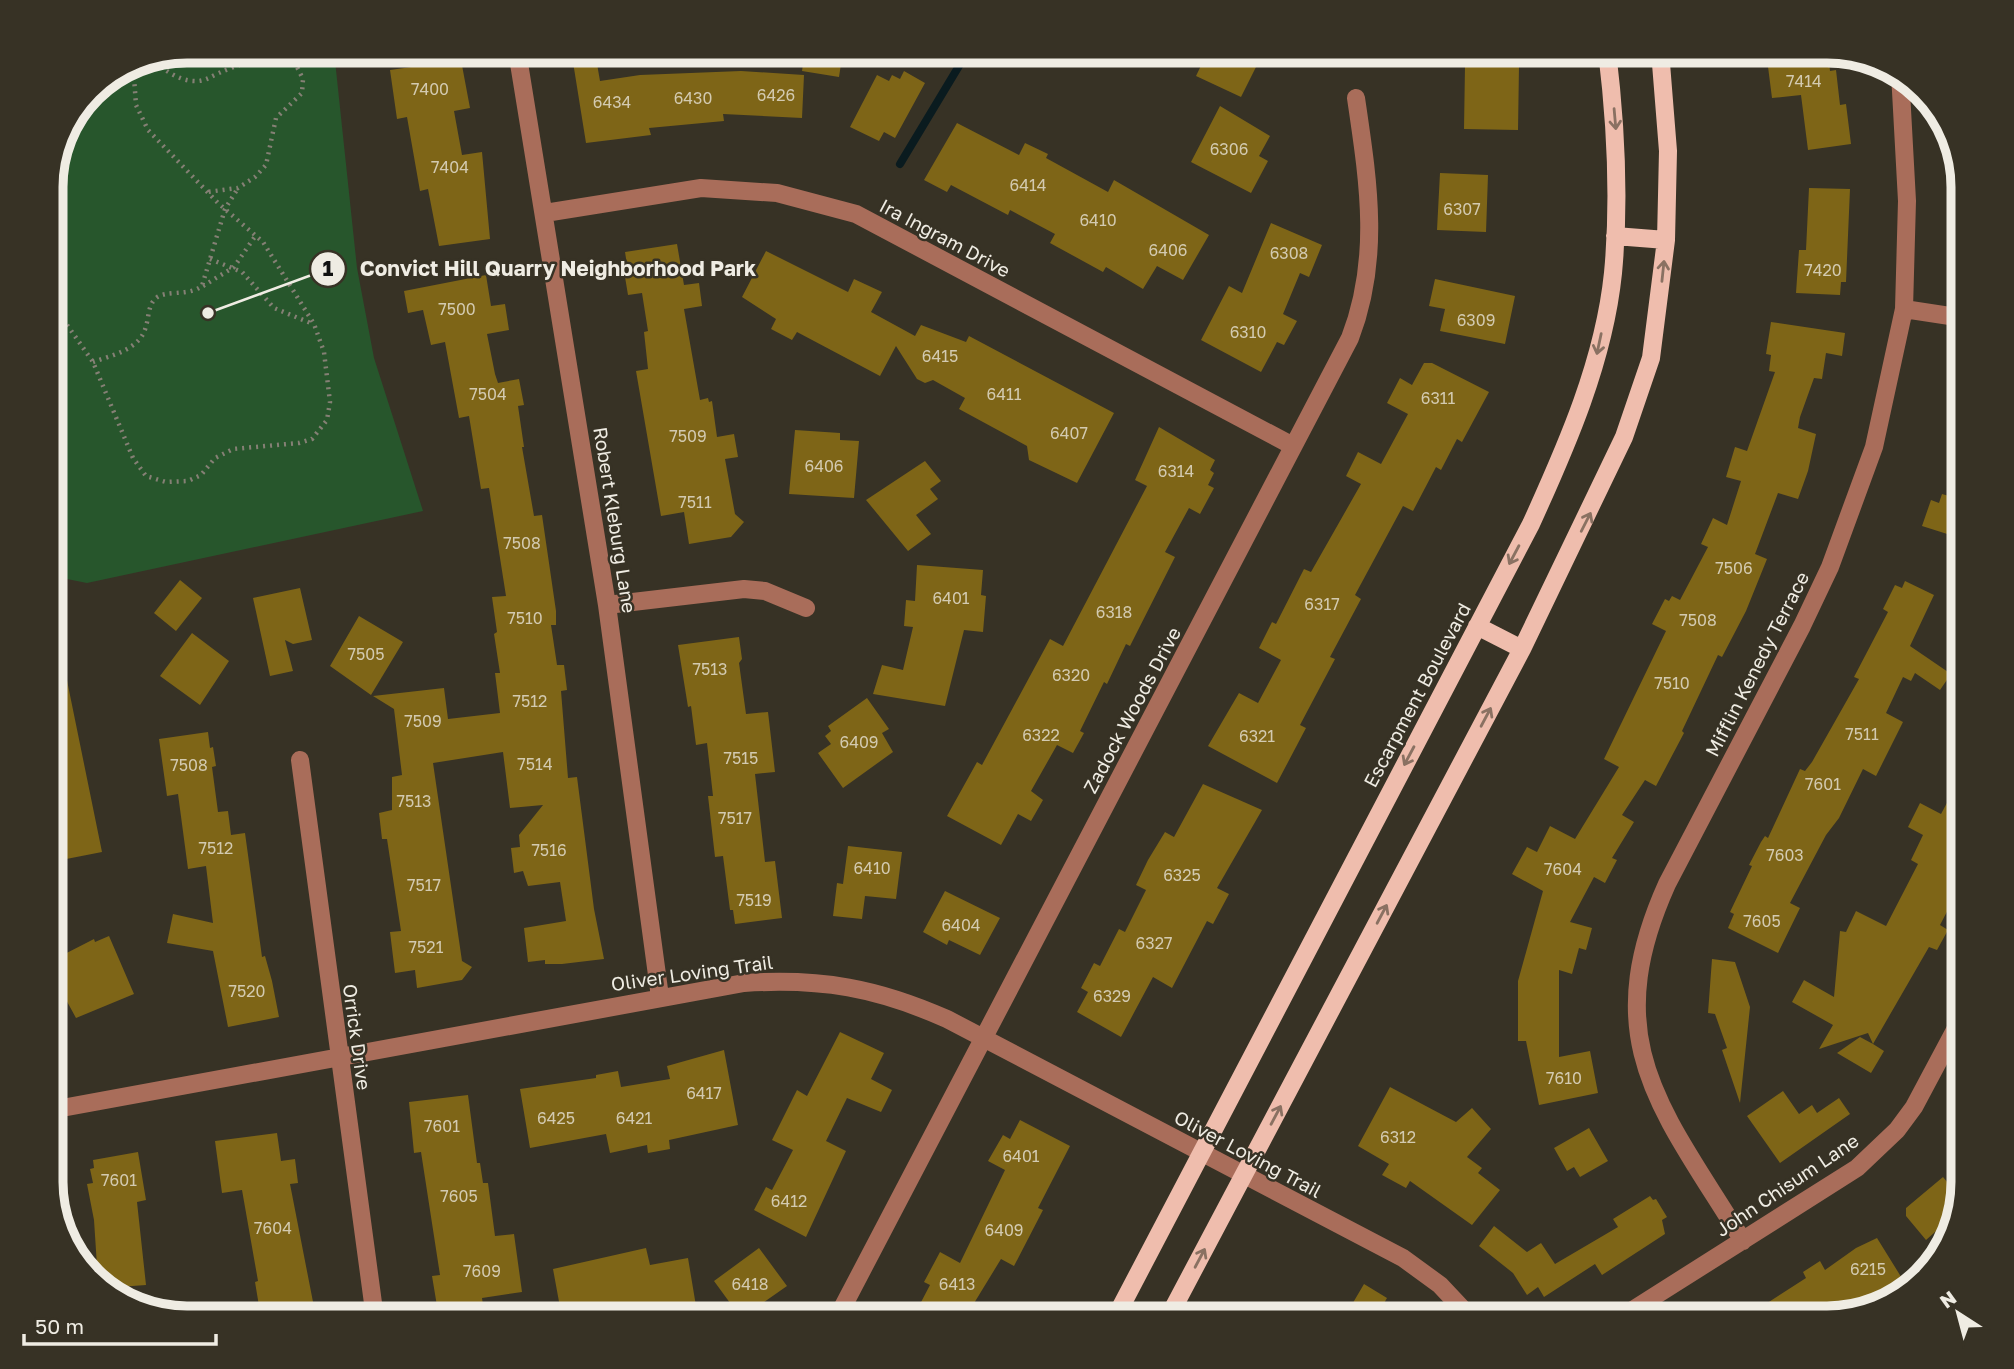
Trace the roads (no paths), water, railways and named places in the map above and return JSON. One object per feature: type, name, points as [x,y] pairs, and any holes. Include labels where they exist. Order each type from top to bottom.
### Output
[{"type":"main road","name":"Escarpment Boulevard","points":[[1121,1306],[1531,524],[1567,446],[1597,356],[1613,275],[1616,123],[1608,63]]},
{"type":"main road","points":[[1174,1306],[1522,649],[1624,437],[1651,358],[1666,240],[1668,151],[1661,63]]},
{"type":"main road","points":[[1615,236],[1666,240]]},
{"type":"main road","points":[[1477,626],[1522,649]]},
{"type":"street","name":"Robert Kleburg Lane","points":[[519,63],[607,605],[660,997]]},
{"type":"street","name":"Mifflin Kenedy Terrace","points":[[1743,1241],[1651,1086],[1636,1027],[1639,965],[1652,918],[1667,884],[1830,567],[1874,447],[1904,309],[1907,201],[1901,88]]},
{"type":"street","name":"Zadock Woods Drive","points":[[843,1306],[1350,338],[1367,284],[1371,218],[1356,98]]},
{"type":"street","name":"Ira Ingram Drive","points":[[545,213],[701,188],[777,193],[856,214],[1293,446]]},
{"type":"street","points":[[1904,309],[1951,316]]},
{"type":"street","points":[[607,605],[744,589],[765,591],[806,608]]},
{"type":"street","name":"Orrick Drive","points":[[300,760],[372,1306]]},
{"type":"street","name":"Oliver Loving Trail","points":[[63,1108],[744,983],[820,982],[857,987],[911,1003],[1245,1175],[1424,1271],[1459,1306]]},
{"type":"street","name":"John Chisum Lane","points":[[1639,1306],[1857,1168],[1879,1148],[1914,1107],[1951,1038]]},
{"type":"waterway","points":[[900,164],[961,63]]},
{"type":"place","name":"Convict Hill Quarry Neighborhood Park","points":[[208,313]]}]
